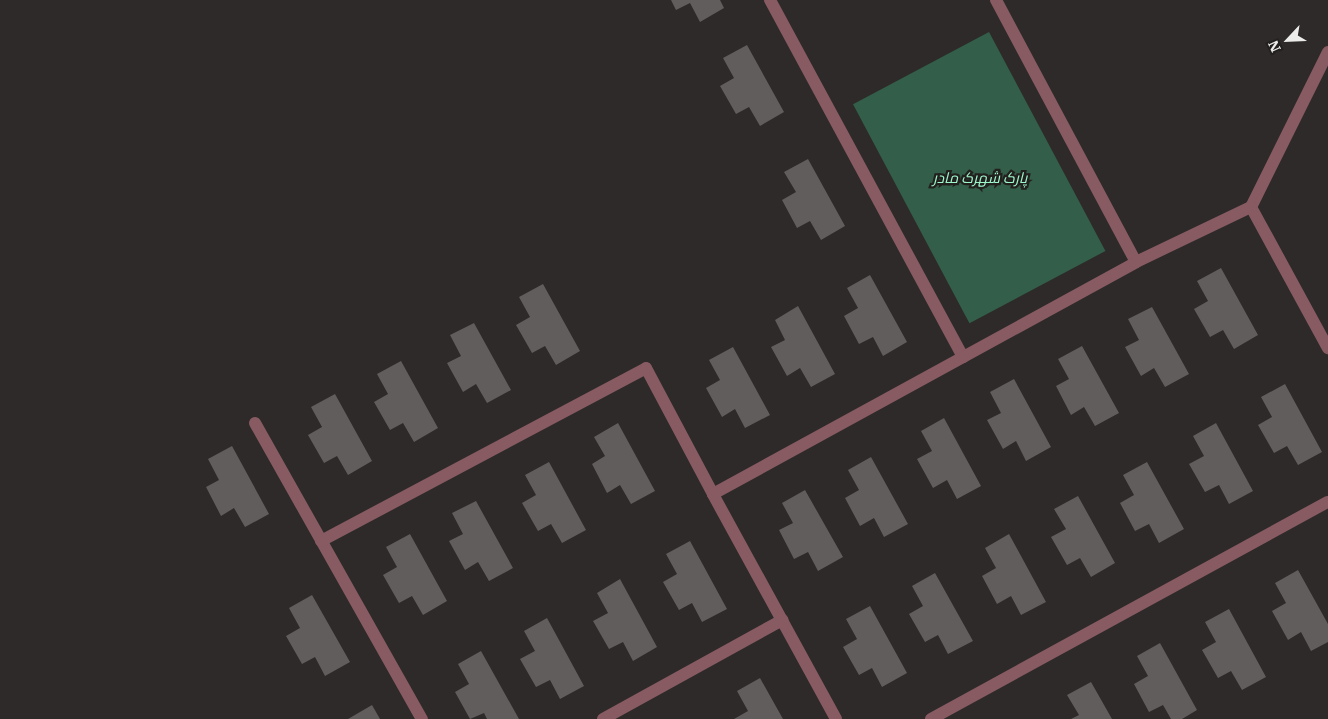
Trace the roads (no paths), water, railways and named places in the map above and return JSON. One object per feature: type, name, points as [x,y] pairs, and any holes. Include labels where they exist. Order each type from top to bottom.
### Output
[{"type":"street","points":[[770,0],[962,357]]},
{"type":"street","points":[[996,0],[1136,262]]},
{"type":"street","points":[[713,494],[1136,262],[1250,207],[1328,52]]},
{"type":"street","points":[[1250,207],[1328,348]]},
{"type":"street","points":[[321,541],[646,368],[836,719]]},
{"type":"street","points":[[255,423],[422,719]]},
{"type":"street","points":[[931,719],[1328,502]]},
{"type":"street","points":[[603,719],[782,620]]},
{"type":"park label","name":"پارک شهرک مادر","points":[[980,178]]}]
